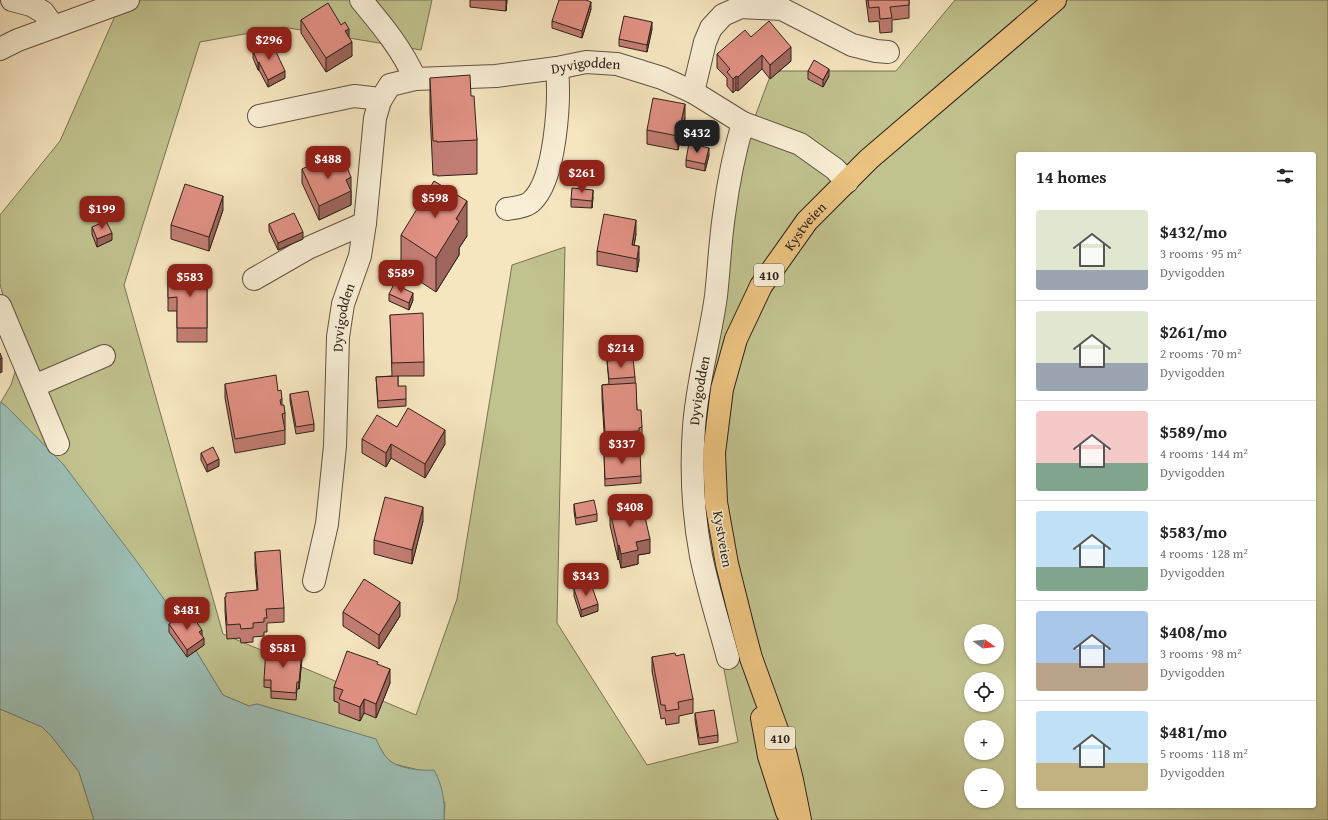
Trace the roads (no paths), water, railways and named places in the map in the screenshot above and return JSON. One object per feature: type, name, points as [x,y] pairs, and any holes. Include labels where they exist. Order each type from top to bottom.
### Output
[{"type":"main road","name":"Kystveien","points":[[790,820],[769,756],[751,658],[727,564],[716,502],[714,453],[722,389],[736,339],[762,286],[807,221],[870,159],[1055,0]]},
{"type":"main road","name":"Kystveien","points":[[751,658],[785,752],[800,820]]},
{"type":"street","points":[[12,0],[31,5],[43,12],[54,27]]},
{"type":"street","points":[[0,49],[18,40],[128,0]]},
{"type":"street","points":[[361,0],[410,65],[415,79]]},
{"type":"street","points":[[693,92],[705,42],[711,28],[723,15],[741,7],[782,9],[852,45],[876,51],[888,52]]},
{"type":"street","name":"Dyvigodden","points":[[314,581],[327,524],[335,446],[338,337],[343,304],[360,256],[365,223],[375,118],[380,101],[390,85],[415,79],[496,76],[557,68],[586,62],[617,64],[662,78],[693,92],[743,123],[800,144],[835,169],[847,182]]},
{"type":"street","points":[[507,210],[531,202],[539,193],[546,177],[555,134],[558,85],[557,68]]},
{"type":"street","points":[[259,116],[354,96],[372,98],[380,101]]},
{"type":"street","name":"Dyvigodden","points":[[728,658],[701,556],[695,514],[692,464],[694,426],[700,380],[709,342],[716,295],[724,215],[734,157],[743,123]]},
{"type":"street","points":[[254,279],[308,248],[365,223]]},
{"type":"street","points":[[0,306],[58,444]]},
{"type":"street","points":[[34,386],[104,356]]},
{"type":"water","points":[[0,402],[6,406],[63,464],[166,602],[223,695],[249,706],[257,704],[376,739],[385,756],[396,765],[416,770],[434,770],[440,782],[443,794],[444,820],[94,820],[79,772],[52,737],[42,727],[0,709]]}]
